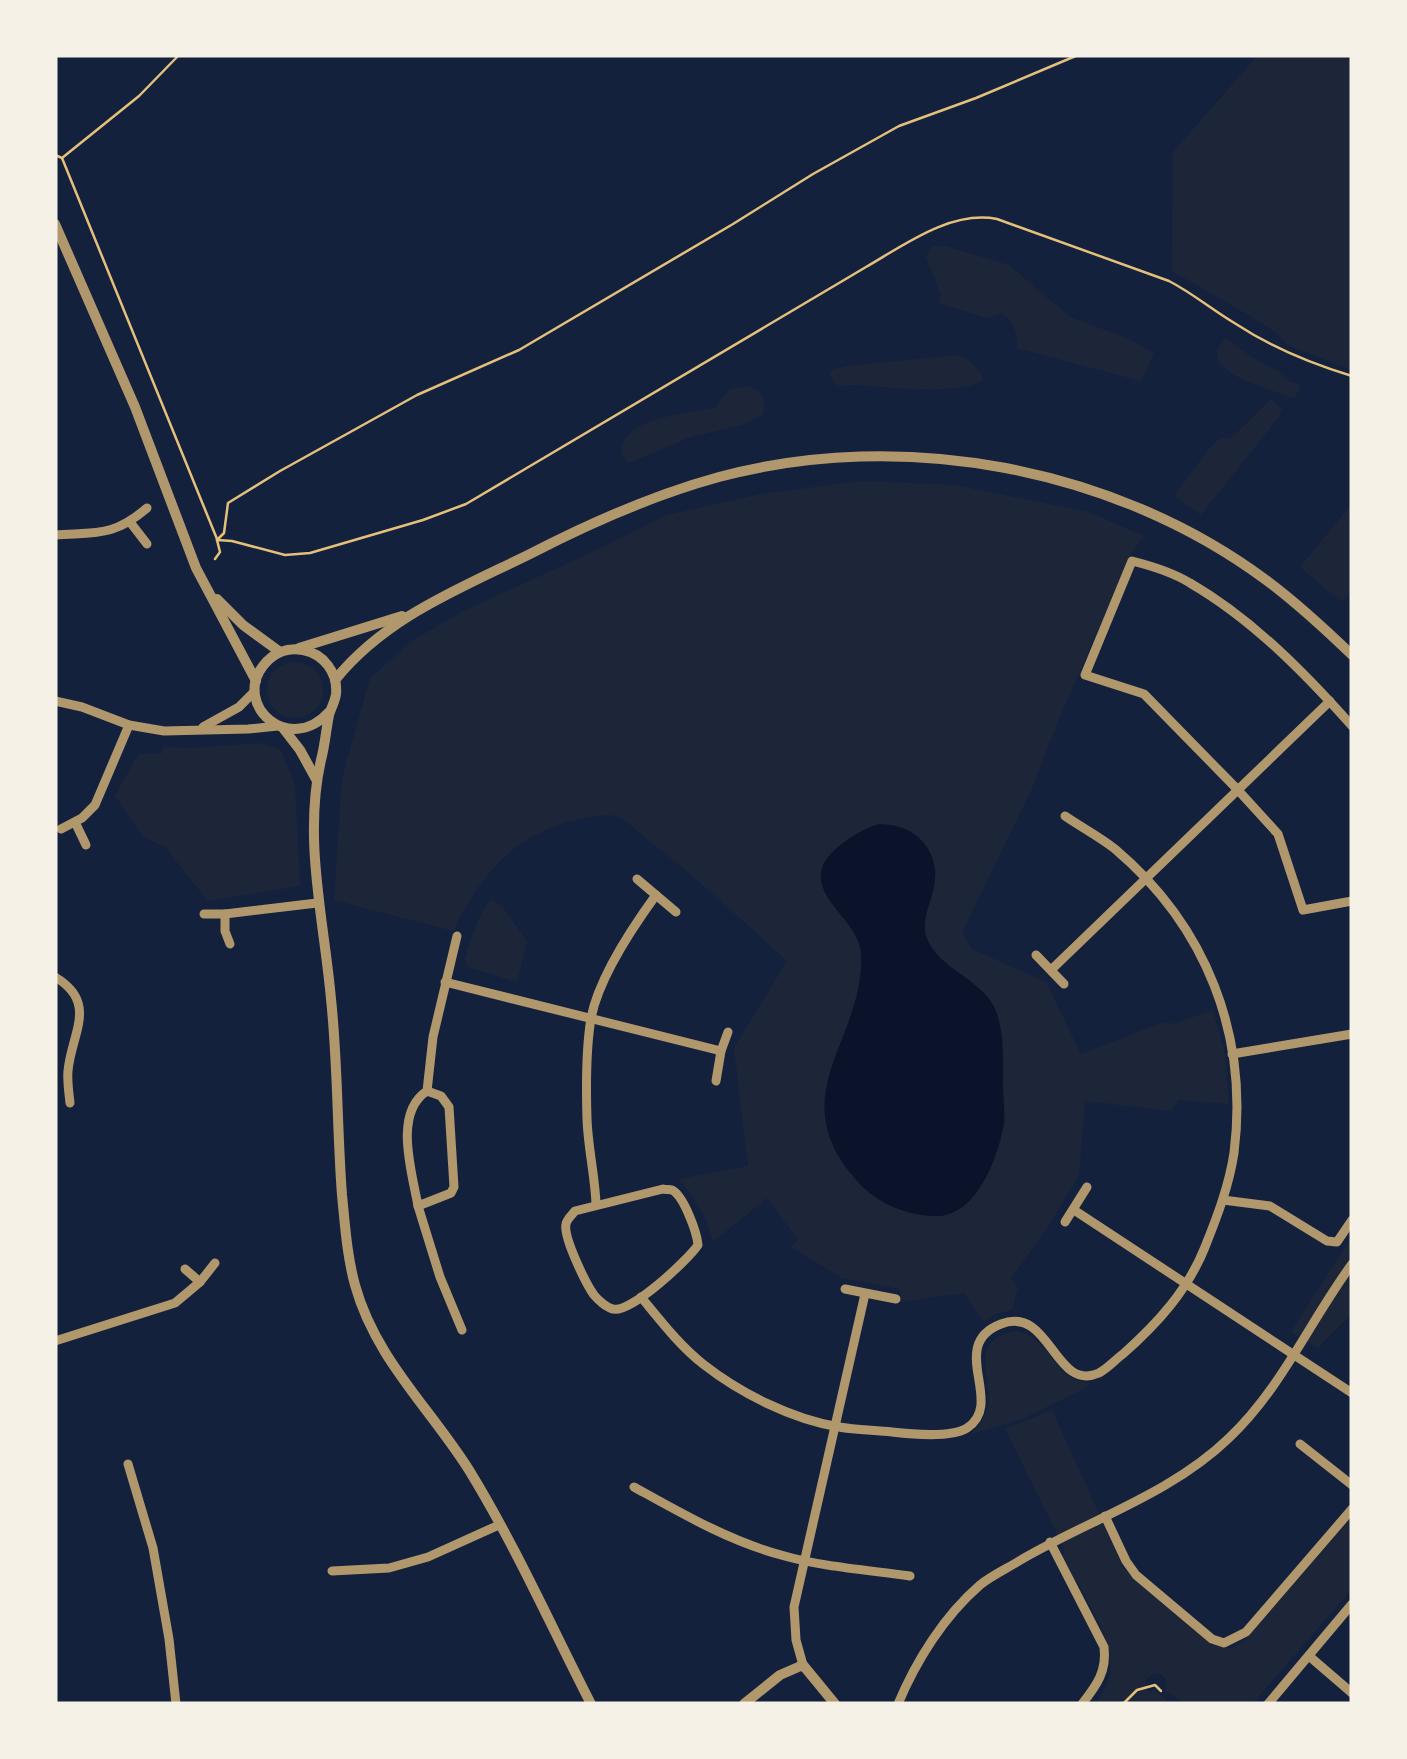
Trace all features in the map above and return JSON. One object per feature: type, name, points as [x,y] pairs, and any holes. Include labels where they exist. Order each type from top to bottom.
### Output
[{"type":"street","points":[[55,224],[136,406],[196,568],[256,686],[256,700],[264,715],[300,750],[317,780]]},
{"type":"street","points":[[335,680],[368,644],[408,615],[638,504],[718,477],[782,464],[858,457],[922,457],[982,464],[1100,492],[1157,516],[1265,579],[1352,655]]},
{"type":"street","points":[[55,535],[105,532],[130,522],[147,508]]},
{"type":"street","points":[[130,522],[147,544]]},
{"type":"street","points":[[1352,726],[1302,671],[1237,615],[1189,582],[1132,560],[1085,675],[1144,694],[1237,789],[1278,834],[1303,910],[1352,901]]},
{"type":"street","points":[[209,592],[243,625],[280,652]]},
{"type":"street","points":[[200,729],[239,707],[256,686],[264,664],[280,652],[408,615]]},
{"type":"street","points":[[297,649],[322,658],[330,668],[336,691],[317,780],[314,862],[328,967],[344,1214],[354,1284],[379,1344],[467,1468],[592,1704]]},
{"type":"street","points":[[55,701],[164,731],[304,729],[314,726],[329,712]]},
{"type":"street","points":[[1051,970],[1330,701]]},
{"type":"street","points":[[61,829],[90,812],[101,796],[129,724]]},
{"type":"street","points":[[641,1297],[671,1334],[702,1363],[787,1412],[836,1426],[938,1434],[966,1428],[976,1417],[982,1402],[974,1358],[985,1333],[1004,1322],[1033,1326],[1069,1369],[1089,1376],[1104,1370],[1169,1308],[1200,1261],[1223,1200],[1233,1156],[1238,1106],[1219,992],[1180,920],[1145,878],[1113,847],[1064,816]]},
{"type":"street","points":[[75,822],[86,845]]},
{"type":"street","points":[[637,880],[676,912]]},
{"type":"street","points":[[596,1204],[587,1123],[592,1017],[619,953],[656,895]]},
{"type":"street","points":[[204,914],[317,903]]},
{"type":"street","points":[[225,914],[230,944]]},
{"type":"street","points":[[456,936],[433,1038],[427,1090],[416,1098],[408,1114],[409,1153],[418,1206],[440,1277],[462,1330]]},
{"type":"street","points":[[1036,954],[1064,984]]},
{"type":"street","points":[[55,977],[66,983],[77,998],[81,1019],[68,1069],[70,1103]]},
{"type":"street","points":[[446,982],[721,1051]]},
{"type":"street","points":[[716,1082],[728,1032]]},
{"type":"street","points":[[1232,1054],[1352,1034]]},
{"type":"street","points":[[418,1206],[446,1196],[454,1188],[449,1108],[441,1096],[427,1090]]},
{"type":"street","points":[[1065,1222],[1087,1187]]},
{"type":"street","points":[[672,1190],[696,1232],[698,1246],[688,1259],[641,1297],[621,1310],[614,1310],[594,1296],[568,1242],[566,1224],[575,1211],[596,1204],[672,1190]]},
{"type":"street","points":[[1223,1200],[1270,1206],[1327,1240],[1338,1242],[1352,1220]]},
{"type":"street","points":[[1074,1210],[1352,1393]]},
{"type":"street","points":[[55,1341],[175,1303],[215,1263]]},
{"type":"street","points":[[898,1704],[906,1684],[949,1617],[982,1584],[1050,1542],[1188,1471],[1228,1439],[1264,1398],[1352,1264]]},
{"type":"street","points":[[185,1269],[200,1282]]},
{"type":"street","points":[[845,1289],[896,1299]]},
{"type":"street","points":[[835,1704],[803,1666],[794,1607],[865,1294]]},
{"type":"street","points":[[1300,1444],[1352,1485]]},
{"type":"street","points":[[128,1464],[153,1548],[176,1704]]},
{"type":"street","points":[[634,1487],[726,1535],[778,1555],[910,1576]]},
{"type":"street","points":[[1106,1516],[1126,1562],[1136,1574],[1212,1639],[1224,1642],[1246,1632],[1352,1509]]},
{"type":"street","points":[[332,1571],[389,1568],[428,1557],[499,1525]]},
{"type":"street","points":[[1050,1542],[1104,1647],[1103,1673],[1082,1704]]},
{"type":"street","points":[[1268,1704],[1352,1604]]},
{"type":"street","points":[[1309,1656],[1352,1692]]},
{"type":"street","points":[[744,1704],[780,1675],[803,1666]]},
{"type":"path","points":[[62,158],[138,96],[178,55]]},
{"type":"path","points":[[218,540],[224,533],[228,503],[280,471],[418,395],[519,350],[899,126],[1078,55]]},
{"type":"path","points":[[55,155],[62,158],[218,540],[220,552],[215,559]]},
{"type":"path","points":[[218,540],[285,555],[310,553],[466,504],[917,238],[978,215],[997,218],[1169,281],[1268,342],[1352,376]]},
{"type":"path","points":[[1122,1704],[1137,1690],[1155,1685],[1162,1691]]},
{"type":"shaded area","points":[[1258,55],[1352,55],[1352,370],[1287,345],[1278,334],[1172,271],[1173,152]]},
{"type":"shaded area","points":[[933,246],[1009,265],[1070,317],[1127,338],[1154,353],[1141,381],[1017,348],[1014,328],[1002,313],[987,318],[938,303],[941,295],[926,257]]},
{"type":"shaded area","points":[[1226,338],[1298,384],[1300,389],[1294,398],[1226,369],[1218,350]]},
{"type":"shaded area","points":[[958,355],[973,364],[983,379],[958,388],[921,389],[838,386],[829,375],[833,369],[846,366]]},
{"type":"shaded area","points":[[748,386],[762,397],[762,416],[691,437],[629,463],[621,455],[625,439],[641,425],[715,408],[730,389]]},
{"type":"shaded area","points":[[1271,399],[1282,409],[1279,417],[1201,515],[1174,496],[1220,438],[1231,438]]},
{"type":"shaded area","points":[[862,481],[955,485],[1089,512],[1144,536],[1132,552],[1031,791],[962,932],[972,949],[1046,982],[1081,1054],[1164,1022],[1173,1024],[1213,1010],[1225,1054],[1229,1104],[1179,1100],[1171,1111],[1085,1101],[1079,1175],[1011,1278],[1018,1288],[1012,1310],[983,1322],[964,1293],[900,1302],[900,1289],[842,1278],[791,1247],[798,1240],[767,1198],[713,1242],[700,1208],[678,1179],[748,1166],[734,1048],[787,961],[626,821],[609,815],[580,819],[518,846],[476,891],[453,931],[334,900],[342,778],[370,678],[412,641],[461,612],[667,515],[761,494]]},
{"type":"shaded area","points":[[1352,504],[1352,590],[1342,602],[1300,567]]},
{"type":"shaded area","points":[[295,662],[314,671],[323,690],[314,709],[295,718],[276,709],[267,690],[276,671]]},
{"type":"shaded area","points":[[261,743],[281,750],[295,785],[300,886],[208,901],[169,849],[143,837],[115,796],[138,754],[161,754],[164,747]]},
{"type":"shaded area","points":[[880,824],[906,829],[926,846],[935,872],[925,919],[928,941],[941,958],[985,994],[996,1012],[1001,1032],[1004,1118],[992,1166],[965,1205],[939,1216],[895,1208],[866,1190],[836,1151],[826,1122],[825,1095],[859,985],[861,954],[853,931],[824,891],[822,868],[846,840]]},
{"type":"shaded area","points":[[491,899],[502,906],[527,941],[517,982],[468,967],[465,959],[478,920]]},
{"type":"shaded area","points":[[1352,1236],[1352,1314],[1319,1349],[1291,1332]]},
{"type":"shaded area","points":[[1016,1331],[1038,1342],[1067,1374],[1091,1383],[1022,1419],[971,1434],[988,1405],[987,1350],[1001,1335]]},
{"type":"shaded area","points":[[1052,1410],[1124,1569],[1212,1645],[1232,1648],[1242,1643],[1352,1517],[1352,1589],[1252,1704],[1184,1704],[1165,1690],[1166,1680],[1155,1673],[1146,1679],[1147,1688],[1150,1693],[1154,1689],[1170,1704],[1095,1704],[1110,1673],[1107,1642],[1077,1582],[1069,1577],[1060,1560],[1065,1550],[1005,1429]]}]
